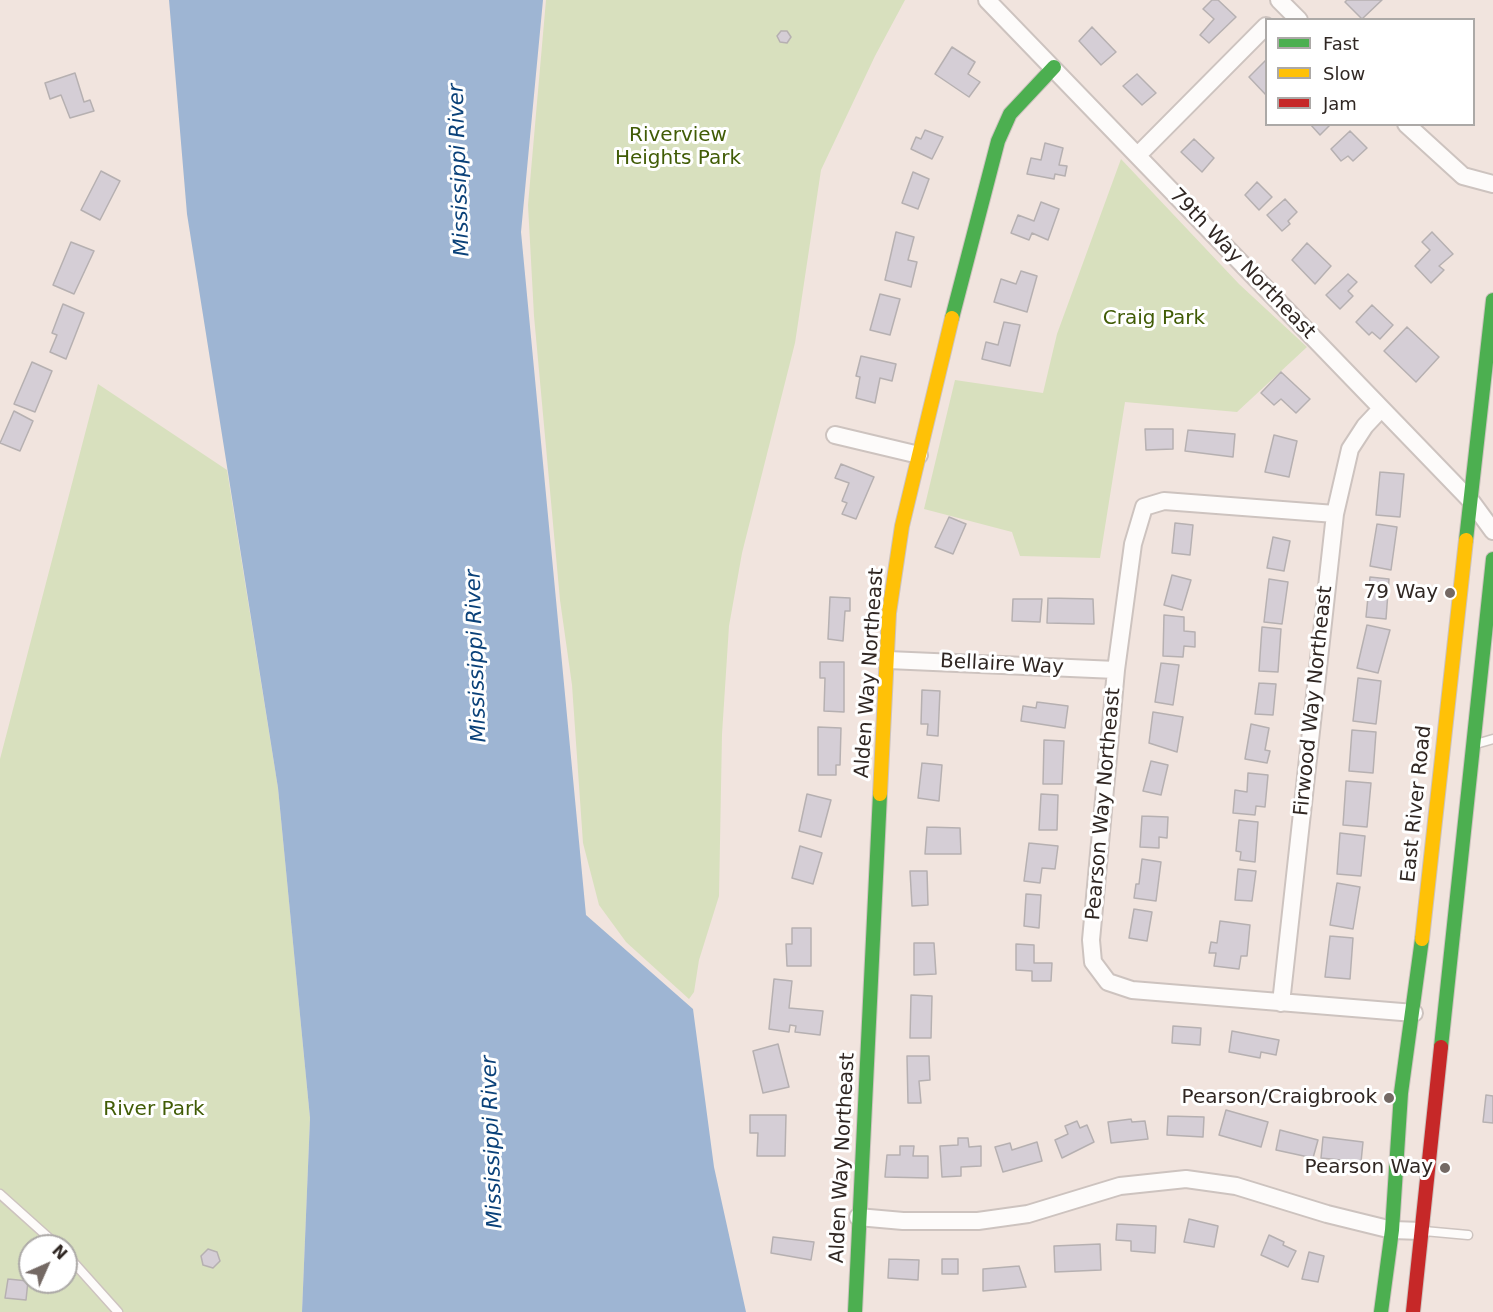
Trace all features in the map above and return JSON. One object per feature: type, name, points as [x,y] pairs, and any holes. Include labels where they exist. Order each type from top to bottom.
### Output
[{"type":"main road","name":"Alden Way Northeast","points":[[855,1312],[889,613],[898,555],[919,455],[979,207],[998,141],[1010,114],[1053,67]]},
{"type":"main road","name":"East River Road","points":[[1381,1312],[1392,1230],[1401,1093],[1414,1012],[1493,300]]},
{"type":"main road","points":[[1413,1312],[1493,559]]},
{"type":"street","name":"79th Way Northeast","points":[[987,0],[1380,410],[1472,501],[1493,531]]},
{"type":"street","points":[[1274,18],[1282,3],[1297,18]]},
{"type":"street","points":[[1138,155],[1265,27]]},
{"type":"street","points":[[1408,126],[1463,177],[1493,184]]},
{"type":"street","name":"Firwood Way Northeast","points":[[1281,1003],[1335,514],[1350,449],[1365,426],[1380,410]]},
{"type":"street","points":[[835,435],[919,455]]},
{"type":"street","name":"Pearson Way Northeast","points":[[1335,514],[1164,501],[1144,507],[1133,544],[1116,670],[1091,940],[1093,962],[1108,982],[1132,990],[1414,1012]]},
{"type":"street","name":"Bellaire Way","points":[[888,660],[1116,670]]},
{"type":"street","points":[[858,1217],[903,1221],[978,1221],[1028,1214],[1120,1186],[1186,1179],[1236,1186],[1327,1214],[1392,1230],[1422,1231]]},
{"type":"lane","points":[[1473,744],[1493,740]]},
{"type":"lane","points":[[0,1194],[45,1234]]},
{"type":"lane","points":[[1422,1231],[1468,1235]]},
{"type":"lane","points":[[78,1268],[117,1312]]},
{"type":"green space","name":"Riverview Heights Park","points":[[546,0],[905,0],[875,56],[821,170],[795,343],[742,553],[729,626],[722,734],[719,896],[699,960],[694,992],[689,999],[626,942],[599,905],[583,843],[572,685],[560,600],[534,316],[528,205]]},
{"type":"green space","name":"Craig Park","points":[[1121,159],[1239,284],[1307,347],[1237,412],[1125,402],[1100,558],[1020,556],[1012,532],[924,509],[955,380],[1043,393],[1057,334]]},
{"type":"green space","name":"River Park","points":[[98,384],[227,470],[278,788],[310,1118],[302,1312],[0,1312],[0,759]]},
{"type":"water","name":"Mississippi River","points":[[169,0],[543,0],[521,232],[586,915],[693,1009],[714,1167],[746,1312],[302,1312],[310,1118],[278,788],[187,214]]},
{"type":"building","points":[[1212,0],[1218,0],[1236,17],[1209,43],[1200,35],[1214,19],[1203,9]]},
{"type":"building","points":[[1347,0],[1382,0],[1363,18],[1345,2]]},
{"type":"building","points":[[1092,27],[1116,52],[1101,65],[1079,41]]},
{"type":"building","points":[[781,31],[787,31],[791,37],[787,43],[780,42],[777,36]]},
{"type":"building","points":[[952,47],[975,62],[968,74],[980,82],[969,97],[935,74]]},
{"type":"building","points":[[1265,61],[1265,94],[1249,77]]},
{"type":"building","points":[[75,73],[84,102],[90,100],[94,111],[70,118],[61,95],[50,99],[45,83]]},
{"type":"building","points":[[1137,74],[1156,93],[1142,105],[1123,86]]},
{"type":"building","points":[[1312,126],[1329,126],[1320,135]]},
{"type":"building","points":[[925,130],[943,137],[932,159],[911,149],[916,137],[921,139]]},
{"type":"building","points":[[1350,131],[1367,148],[1353,161],[1348,156],[1341,161],[1331,149]]},
{"type":"building","points":[[1194,139],[1214,158],[1202,172],[1181,152]]},
{"type":"building","points":[[1045,143],[1063,148],[1059,165],[1067,166],[1065,176],[1055,174],[1054,179],[1027,174],[1031,158],[1041,160]]},
{"type":"building","points":[[101,171],[120,181],[100,220],[81,210]]},
{"type":"building","points":[[913,172],[929,179],[918,209],[902,203]]},
{"type":"building","points":[[1257,182],[1272,197],[1259,210],[1245,195]]},
{"type":"building","points":[[1285,199],[1297,212],[1288,221],[1290,224],[1282,231],[1267,215]]},
{"type":"building","points":[[1041,202],[1059,209],[1048,240],[1032,233],[1029,240],[1011,233],[1018,215],[1034,221]]},
{"type":"building","points":[[896,232],[914,237],[908,260],[917,262],[911,287],[885,280]]},
{"type":"building","points":[[1432,232],[1453,254],[1439,266],[1444,270],[1431,283],[1415,266],[1430,250],[1422,242]]},
{"type":"building","points":[[71,242],[94,251],[74,294],[53,285]]},
{"type":"building","points":[[1307,243],[1331,266],[1315,284],[1292,260]]},
{"type":"building","points":[[1021,271],[1037,276],[1027,312],[994,302],[1001,279],[1016,284]]},
{"type":"building","points":[[1348,274],[1357,282],[1348,291],[1353,296],[1340,309],[1326,295]]},
{"type":"building","points":[[880,294],[900,299],[890,335],[870,330]]},
{"type":"building","points":[[63,304],[84,313],[66,359],[50,352],[57,335],[52,333]]},
{"type":"building","points":[[1372,305],[1393,325],[1380,339],[1372,332],[1369,335],[1356,322]]},
{"type":"building","points":[[1004,322],[1020,325],[1010,366],[982,359],[986,342],[998,345]]},
{"type":"building","points":[[1407,327],[1439,357],[1416,382],[1384,351]]},
{"type":"building","points":[[861,356],[896,364],[892,381],[880,378],[875,403],[856,398],[860,377],[856,376]]},
{"type":"building","points":[[32,362],[52,371],[35,412],[14,404]]},
{"type":"building","points":[[1281,372],[1310,399],[1296,413],[1281,399],[1274,405],[1261,393]]},
{"type":"building","points":[[14,411],[33,421],[20,451],[0,443]]},
{"type":"building","points":[[1145,429],[1173,429],[1173,449],[1146,450]]},
{"type":"building","points":[[1188,430],[1235,434],[1233,457],[1185,451]]},
{"type":"building","points":[[1274,435],[1297,441],[1289,477],[1265,472]]},
{"type":"building","points":[[841,464],[874,477],[856,519],[842,514],[847,503],[842,501],[849,483],[835,478]]},
{"type":"building","points":[[1380,472],[1404,474],[1400,517],[1376,515]]},
{"type":"building","points":[[949,517],[966,524],[953,554],[935,547]]},
{"type":"building","points":[[1175,523],[1193,525],[1190,555],[1172,553]]},
{"type":"building","points":[[1377,524],[1397,527],[1391,570],[1370,566]]},
{"type":"building","points":[[1273,537],[1290,541],[1284,571],[1267,568]]},
{"type":"building","points":[[1172,575],[1191,580],[1182,610],[1164,605]]},
{"type":"building","points":[[1370,577],[1389,579],[1386,619],[1366,617]]},
{"type":"building","points":[[1269,579],[1288,582],[1282,624],[1264,622]]},
{"type":"building","points":[[830,597],[850,598],[850,611],[845,611],[843,641],[828,639]]},
{"type":"building","points":[[1048,598],[1093,599],[1094,624],[1047,623]]},
{"type":"building","points":[[1013,599],[1042,599],[1040,622],[1012,621]]},
{"type":"building","points":[[1164,615],[1184,617],[1184,631],[1195,632],[1195,647],[1184,646],[1183,657],[1163,656]]},
{"type":"building","points":[[1367,625],[1390,630],[1378,673],[1357,668]]},
{"type":"building","points":[[1262,627],[1281,629],[1278,672],[1259,671]]},
{"type":"building","points":[[820,662],[844,662],[844,712],[824,711],[825,678],[820,678]]},
{"type":"building","points":[[1161,663],[1179,665],[1173,705],[1155,702]]},
{"type":"building","points":[[1358,678],[1381,681],[1376,724],[1353,721]]},
{"type":"building","points":[[1259,683],[1276,684],[1273,715],[1255,714]]},
{"type":"building","points":[[922,690],[940,691],[938,736],[927,735],[928,724],[921,724]]},
{"type":"building","points":[[1037,702],[1068,706],[1065,728],[1021,721],[1023,706],[1036,708]]},
{"type":"building","points":[[1153,712],[1183,717],[1177,752],[1149,743]]},
{"type":"building","points":[[1251,724],[1269,728],[1265,750],[1270,751],[1267,763],[1245,759]]},
{"type":"building","points":[[818,727],[841,728],[840,765],[836,765],[836,775],[818,775]]},
{"type":"building","points":[[1352,730],[1376,732],[1373,773],[1349,771]]},
{"type":"building","points":[[1044,740],[1064,741],[1062,784],[1043,784]]},
{"type":"building","points":[[1151,761],[1168,765],[1161,795],[1143,791]]},
{"type":"building","points":[[922,763],[942,765],[939,801],[918,798]]},
{"type":"building","points":[[1248,773],[1268,775],[1265,807],[1256,806],[1255,815],[1233,813],[1235,790],[1247,792]]},
{"type":"building","points":[[1346,781],[1371,783],[1367,827],[1343,825]]},
{"type":"building","points":[[807,794],[831,800],[821,837],[799,831]]},
{"type":"building","points":[[1041,794],[1058,795],[1057,830],[1039,830]]},
{"type":"building","points":[[1142,816],[1168,817],[1167,838],[1159,837],[1159,848],[1140,847]]},
{"type":"building","points":[[1239,820],[1258,822],[1255,862],[1240,860],[1241,852],[1236,851]]},
{"type":"building","points":[[927,827],[960,828],[961,854],[925,854]]},
{"type":"building","points":[[1340,833],[1365,836],[1361,876],[1337,874]]},
{"type":"building","points":[[1029,843],[1058,846],[1055,869],[1042,868],[1040,883],[1024,881]]},
{"type":"building","points":[[800,846],[822,853],[813,884],[792,878]]},
{"type":"building","points":[[1142,859],[1161,862],[1156,901],[1134,898],[1136,884],[1139,884]]},
{"type":"building","points":[[1238,869],[1256,871],[1252,901],[1235,900]]},
{"type":"building","points":[[910,871],[927,871],[928,905],[912,906]]},
{"type":"building","points":[[1337,883],[1360,887],[1353,929],[1330,925]]},
{"type":"building","points":[[1026,894],[1041,895],[1039,928],[1024,926]]},
{"type":"building","points":[[1134,909],[1152,912],[1147,941],[1129,938]]},
{"type":"building","points":[[1220,921],[1250,925],[1247,956],[1241,956],[1239,969],[1214,966],[1216,953],[1209,953],[1211,942],[1217,943]]},
{"type":"building","points":[[792,928],[811,928],[811,966],[787,966],[786,944],[792,944]]},
{"type":"building","points":[[1330,936],[1353,938],[1350,979],[1325,977]]},
{"type":"building","points":[[914,943],[934,943],[936,974],[914,975]]},
{"type":"building","points":[[1016,944],[1034,945],[1034,963],[1052,963],[1051,981],[1032,981],[1032,971],[1016,970]]},
{"type":"building","points":[[774,979],[792,981],[789,1008],[823,1011],[820,1035],[795,1032],[796,1026],[790,1025],[789,1032],[769,1029]]},
{"type":"building","points":[[911,995],[932,996],[931,1038],[910,1038]]},
{"type":"building","points":[[1173,1026],[1201,1028],[1200,1045],[1172,1043]]},
{"type":"building","points":[[1232,1031],[1279,1040],[1276,1055],[1261,1052],[1260,1058],[1229,1052]]},
{"type":"building","points":[[778,1044],[789,1087],[763,1093],[753,1051]]},
{"type":"building","points":[[907,1056],[929,1056],[930,1080],[919,1081],[921,1103],[908,1103]]},
{"type":"building","points":[[1486,1095],[1493,1096],[1493,1123],[1483,1122]]},
{"type":"building","points":[[1226,1110],[1268,1122],[1261,1147],[1219,1135]]},
{"type":"building","points":[[750,1115],[786,1115],[785,1156],[757,1156],[758,1133],[750,1133]]},
{"type":"building","points":[[1168,1116],[1204,1117],[1203,1137],[1167,1135]]},
{"type":"building","points":[[1131,1119],[1132,1122],[1145,1121],[1148,1139],[1111,1143],[1108,1122]]},
{"type":"building","points":[[1077,1121],[1080,1128],[1087,1125],[1094,1142],[1062,1158],[1055,1140],[1068,1134],[1065,1126]]},
{"type":"building","points":[[1280,1130],[1318,1140],[1313,1158],[1276,1150]]},
{"type":"building","points":[[1323,1137],[1363,1142],[1361,1162],[1321,1158]]},
{"type":"building","points":[[958,1138],[968,1138],[969,1147],[981,1146],[981,1166],[961,1167],[961,1176],[942,1177],[940,1146],[958,1145]]},
{"type":"building","points":[[1037,1142],[1042,1161],[1003,1172],[995,1147],[1010,1143],[1012,1150]]},
{"type":"building","points":[[900,1146],[914,1146],[913,1156],[928,1156],[928,1178],[885,1177],[887,1155],[900,1155]]},
{"type":"building","points":[[1189,1219],[1218,1226],[1214,1247],[1184,1242]]},
{"type":"building","points":[[1117,1224],[1156,1226],[1155,1253],[1131,1251],[1131,1241],[1116,1240]]},
{"type":"building","points":[[1269,1235],[1296,1251],[1288,1267],[1261,1255]]},
{"type":"building","points":[[773,1237],[814,1242],[811,1260],[771,1253]]},
{"type":"building","points":[[1100,1244],[1101,1270],[1055,1272],[1054,1246]]},
{"type":"building","points":[[208,1249],[217,1252],[220,1261],[213,1268],[203,1265],[201,1256]]},
{"type":"building","points":[[1309,1252],[1324,1256],[1318,1282],[1302,1279]]},
{"type":"building","points":[[889,1259],[919,1260],[918,1280],[888,1278]]},
{"type":"building","points":[[942,1259],[958,1259],[958,1274],[942,1274]]},
{"type":"building","points":[[1019,1266],[1026,1287],[983,1291],[983,1269]]},
{"type":"building","points":[[8,1279],[18,1280],[18,1294],[27,1294],[26,1300],[5,1298]]},
{"type":"traffic: fast","points":[[952,318],[998,141],[1010,114],[1054,67]]},
{"type":"traffic: fast","points":[[1466,540],[1493,300]]},
{"type":"traffic: fast","points":[[1441,1047],[1493,559]]},
{"type":"traffic: fast","points":[[855,1312],[880,794]]},
{"type":"traffic: fast","points":[[1381,1312],[1392,1230],[1401,1093],[1422,939]]},
{"type":"traffic: slow","points":[[880,794],[889,613],[902,526],[952,318]]},
{"type":"traffic: slow","points":[[1422,939],[1466,540]]},
{"type":"traffic: jam","points":[[1413,1312],[1441,1047]]},
{"type":"place","name":"79 Way","points":[[1450,593]]},
{"type":"place","name":"Pearson/Craigbrook","points":[[1389,1098]]},
{"type":"place","name":"Pearson Way","points":[[1445,1168]]}]
